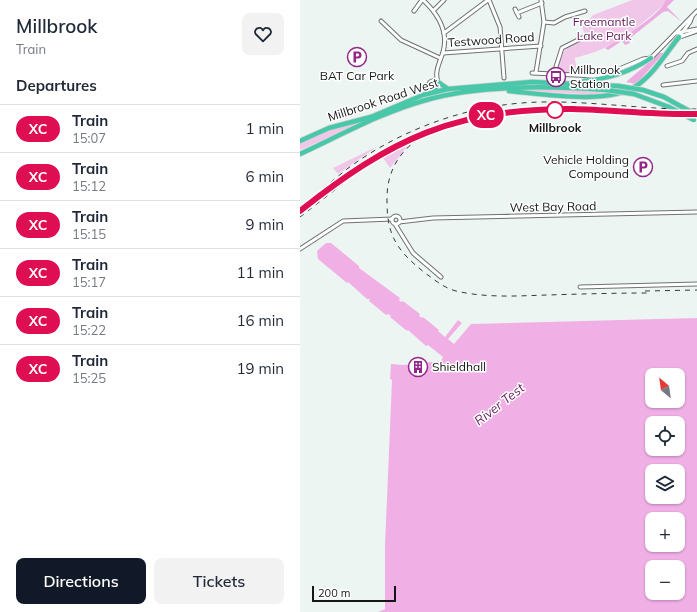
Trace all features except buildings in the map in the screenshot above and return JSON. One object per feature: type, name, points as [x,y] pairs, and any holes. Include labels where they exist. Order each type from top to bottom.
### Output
[{"type":"highway","points":[[492,90],[585,97],[616,95],[631,89],[643,80],[678,35]]},
{"type":"highway","points":[[570,82],[596,80],[617,75],[636,68],[648,58]]},
{"type":"highway","points":[[434,92],[438,81],[448,89]]},
{"type":"highway","name":"Millbrook Road West","points":[[300,141],[329,128],[371,117],[434,92],[448,89],[529,82],[570,82],[618,86],[643,90],[664,97],[697,115]]},
{"type":"highway","name":"Millbrook Road West","points":[[301,154],[368,122],[424,100],[464,92],[563,87],[608,90],[634,94],[669,107],[696,121]]},
{"type":"street","points":[[414,11],[423,0],[434,10],[440,20],[444,34],[445,42],[443,53],[440,58],[438,81],[430,82],[426,89]]},
{"type":"street","points":[[434,10],[444,0]]},
{"type":"street","points":[[444,34],[489,0],[499,22],[504,78]]},
{"type":"street","points":[[517,13],[541,2],[544,22],[541,46],[534,72],[540,74],[554,73],[597,76],[613,72],[648,58],[684,30],[697,11]]},
{"type":"street","points":[[515,8],[519,16]]},
{"type":"street","points":[[544,22],[554,23],[565,17],[585,11]]},
{"type":"street","points":[[678,35],[684,22],[692,17]]},
{"type":"street","points":[[381,21],[401,40],[440,58]]},
{"type":"street","points":[[689,24],[692,30]]},
{"type":"street","points":[[684,30],[697,30]]},
{"type":"street","points":[[678,35],[697,30]]},
{"type":"street","points":[[554,73],[562,48],[584,37]]},
{"type":"street","name":"Testwood Road","points":[[443,53],[541,46]]},
{"type":"street","points":[[667,66],[671,63],[682,61],[688,53],[697,49]]},
{"type":"street","points":[[663,85],[670,86],[697,81]]},
{"type":"street","name":"West Bay Road","points":[[399,218],[408,220],[697,212]]},
{"type":"street","points":[[300,249],[343,221],[392,219],[396,216],[399,218],[399,231],[413,253],[441,277]]},
{"type":"street","points":[[392,219],[398,223]]},
{"type":"street","name":"West Bay Road","points":[[398,223],[408,220]]},
{"type":"street","points":[[580,287],[697,284]]},
{"type":"green space","name":"Freemantle Lake Park","points":[[632,0],[669,0],[646,20],[613,43],[601,50],[575,58],[577,74],[557,71],[565,50],[584,37],[585,34],[582,28],[593,15]]},
{"type":"green space","points":[[515,90],[574,90],[610,93],[600,95]]},
{"type":"green space","points":[[360,121],[361,123],[300,150],[300,143],[330,130]]},
{"type":"green space","points":[[410,143],[390,168],[383,158]]},
{"type":"green space","points":[[378,146],[338,174],[333,168]]},
{"type":"shaded area","points":[[666,0],[674,0],[667,7],[682,22],[668,11],[663,12],[629,39],[630,43],[625,45],[622,41],[608,50],[605,48],[648,20],[656,13]]},
{"type":"shaded area","points":[[660,53],[664,53],[638,82],[635,84],[626,82]]},
{"type":"water","name":"River Test","points":[[326,243],[331,243],[359,266],[359,268],[400,298],[399,300],[401,302],[403,301],[420,314],[419,316],[422,318],[423,317],[445,337],[458,320],[462,323],[448,339],[454,344],[471,324],[697,318],[697,612],[378,612],[385,609],[385,545],[392,380],[390,379],[391,364],[403,365],[441,361],[443,357],[428,345],[426,346],[390,317],[391,316],[388,314],[386,315],[369,301],[370,299],[367,299],[318,259],[317,251]]},
{"type":"railway","points":[[300,208],[347,169],[368,154],[415,130],[439,120],[464,113],[516,103],[542,102],[697,109]]},
{"type":"railway","points":[[495,112],[563,108]]},
{"type":"railway","points":[[559,110],[620,111]]},
{"type":"railway","points":[[435,128],[467,119],[501,113]]},
{"type":"railway","points":[[427,134],[409,146],[396,162],[389,180],[387,202],[389,225],[396,243],[408,258],[436,281],[456,291],[490,296],[649,293]]},
{"type":"railway","points":[[300,217],[354,175],[408,142]]},
{"type":"railway","points":[[645,291],[697,290]]},
{"type":"train","name":"XC","points":[[300,211],[354,172],[398,144],[447,124],[466,119],[505,112],[572,109],[697,114]]},
{"type":"place","name":"BAT Car Park","points":[[357,57]]},
{"type":"place","name":"Millbrook Station","points":[[556,77]]},
{"type":"place","name":"Millbrook","points":[[555,110]]},
{"type":"place","name":"Vehicle Holding Compound","points":[[643,167]]},
{"type":"place","name":"Shieldhall","points":[[418,367]]}]
